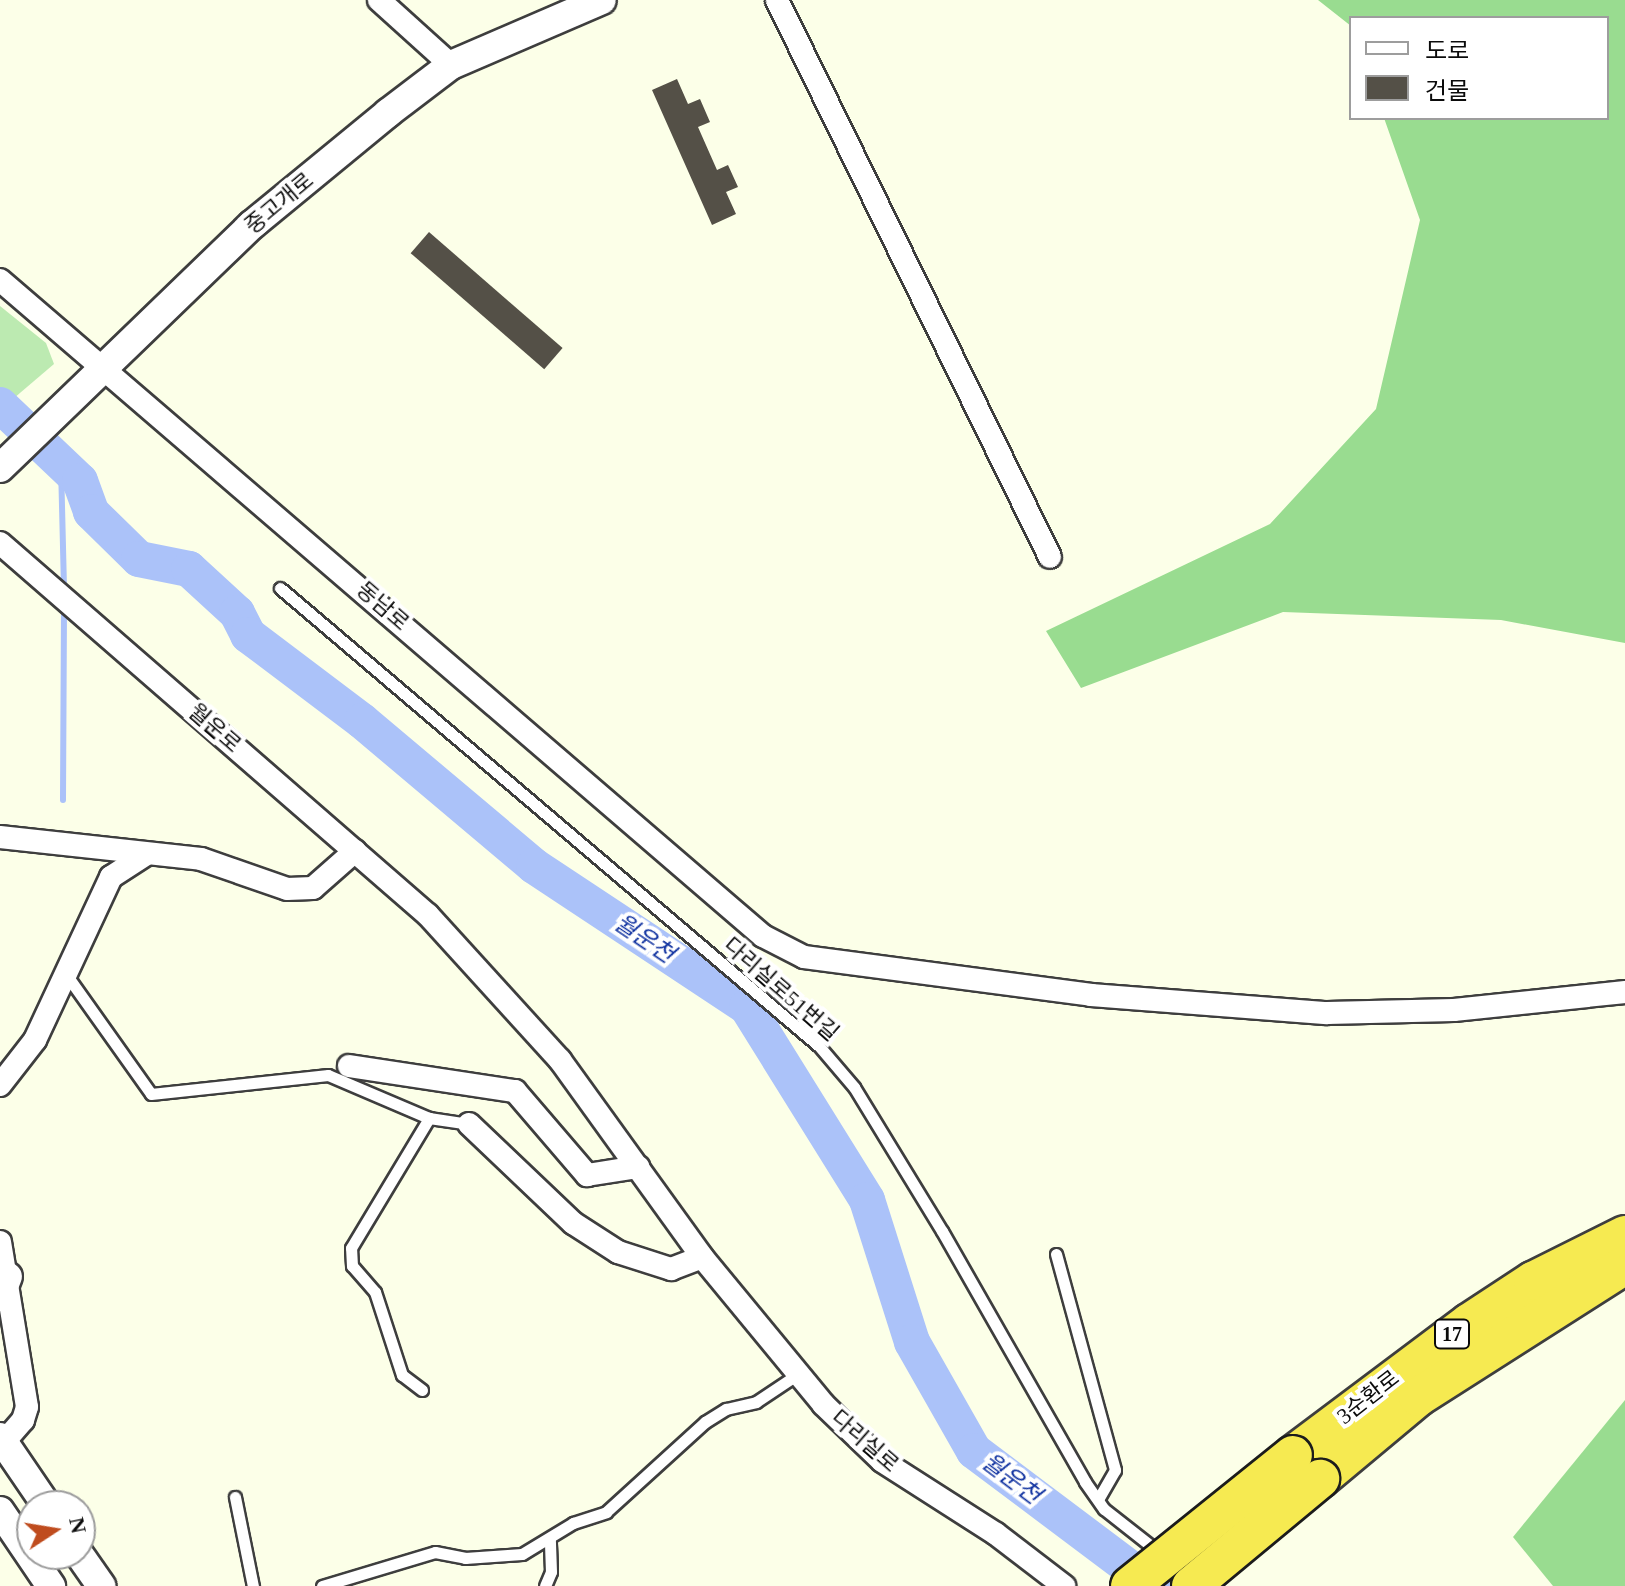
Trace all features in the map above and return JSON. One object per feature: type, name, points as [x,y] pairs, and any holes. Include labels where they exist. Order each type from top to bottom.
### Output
[{"type":"highway","name":"3순환로","points":[[1184,1575],[1469,1323],[1533,1281],[1625,1235]]},
{"type":"highway","name":"3순환로","points":[[1130,1586],[1307,1467],[1625,1265]]},
{"type":"street","points":[[379,0],[451,65]]},
{"type":"street","name":"중고개로","points":[[0,468],[253,224],[451,65],[602,0]]},
{"type":"street","points":[[777,0],[1050,557]]},
{"type":"street","name":"동남로","points":[[0,280],[105,365],[763,936],[804,957],[1220,1008],[1327,1013],[1454,1010],[1625,992]]},
{"type":"street","name":"월운로","points":[[0,543],[428,915]]},
{"type":"street","points":[[0,837],[201,859],[300,889],[313,888],[355,851]]},
{"type":"street","points":[[0,1085],[35,1040],[68,977],[111,877],[145,855]]},
{"type":"street","name":"다리실로","points":[[428,915],[560,1060],[702,1257],[798,1374],[882,1461],[996,1534],[1064,1586]]},
{"type":"street","points":[[349,1066],[515,1091],[587,1175],[638,1167]]},
{"type":"street","points":[[469,1124],[573,1223],[618,1252],[671,1269],[702,1257]]},
{"type":"street","points":[[0,1242],[4,1286],[27,1407],[23,1420],[1,1441],[36,1490]]},
{"type":"street","points":[[0,1511],[51,1586]]},
{"type":"lane","name":"다리실로51번길","points":[[280,588],[819,1046],[854,1087],[1098,1500],[1184,1575],[1205,1586]]},
{"type":"lane","points":[[68,977],[151,1094],[328,1075],[429,1118],[469,1124]]},
{"type":"lane","points":[[422,1390],[402,1375],[375,1292],[352,1266],[351,1248],[429,1118]]},
{"type":"lane","points":[[1056,1254],[1115,1470],[1098,1500]]},
{"type":"lane","points":[[322,1586],[400,1559],[435,1552],[465,1558],[522,1554],[573,1523],[606,1512],[705,1422],[726,1409],[756,1402],[798,1374]]},
{"type":"lane","points":[[235,1497],[253,1586]]},
{"type":"lane","points":[[545,1586],[551,1572],[550,1538]]},
{"type":"green space","points":[[1318,0],[1625,0],[1625,643],[1501,620],[1283,612],[1081,688],[1046,631],[1270,524],[1376,409],[1420,220],[1385,120],[1609,120],[1609,16],[1349,16],[1349,24]]},
{"type":"green space","points":[[0,306],[46,343],[54,364],[0,410]]},
{"type":"green space","points":[[1625,1400],[1625,1586],[1553,1586],[1513,1537]]},
{"type":"building","points":[[677,79],[688,104],[700,99],[710,122],[698,127],[717,170],[728,165],[738,187],[726,192],[736,214],[712,225],[652,90]]},
{"type":"building","points":[[429,232],[563,348],[544,369],[411,253]]},
{"type":"waterway","name":"월운천","points":[[0,405],[80,481],[91,512],[139,559],[189,569],[237,613],[248,635],[362,721],[534,866],[747,1007],[867,1200],[912,1342],[974,1451],[1154,1586]]},
{"type":"waterway","points":[[61,465],[64,592]]},
{"type":"waterway","points":[[63,800],[64,607]]}]
